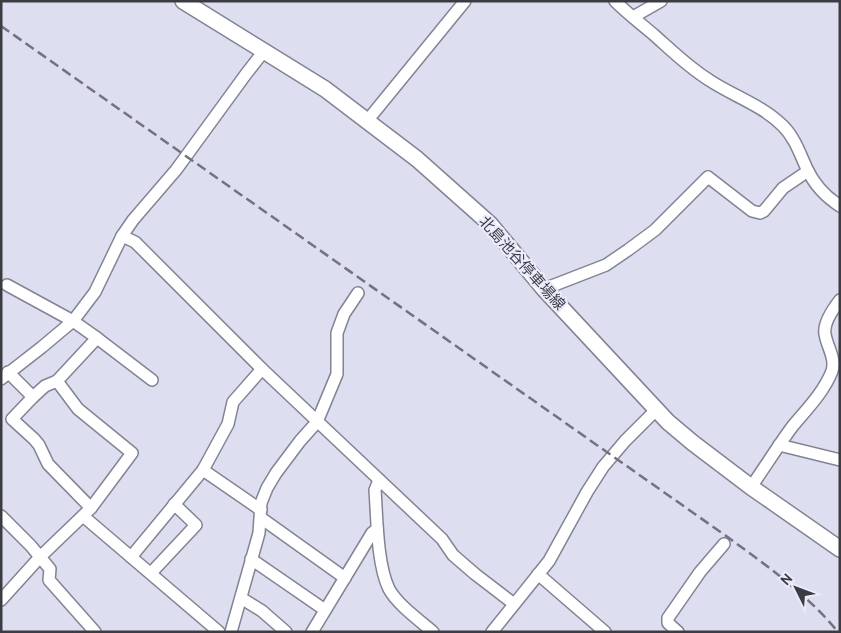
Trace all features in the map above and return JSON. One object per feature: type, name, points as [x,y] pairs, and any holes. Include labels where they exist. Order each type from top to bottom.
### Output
[{"type":"main road","name":"北島池谷停車場線","points":[[183,1],[325,89],[417,159],[490,224],[544,289],[656,410],[694,443],[751,487],[840,549]]},
{"type":"street","points":[[367,121],[465,1]]},
{"type":"street","points":[[615,1],[694,70],[715,84],[759,107],[785,128],[798,148],[808,171],[818,187],[840,206]]},
{"type":"street","points":[[634,17],[661,1]]},
{"type":"street","points":[[33,397],[5,376],[73,321],[95,292],[122,236],[133,220],[176,170],[264,51]]},
{"type":"street","points":[[544,289],[606,265],[621,255],[655,230],[708,177],[752,210],[760,213],[764,211],[783,188],[808,171]]},
{"type":"street","points":[[122,236],[134,242],[262,369],[442,539],[453,555],[514,604]]},
{"type":"street","points":[[7,285],[73,321],[152,380]]},
{"type":"street","points":[[231,632],[259,533],[261,503],[266,488],[300,441],[317,422],[337,374],[338,333],[344,314],[358,293]]},
{"type":"street","points":[[751,487],[779,445],[828,380],[833,369],[824,333],[829,317],[840,300]]},
{"type":"street","points":[[92,508],[48,464],[34,439],[12,419],[45,386],[57,381],[97,338]]},
{"type":"street","points":[[131,557],[203,470],[228,424],[233,402],[262,369]]},
{"type":"street","points":[[1,600],[40,557],[92,508],[132,453],[78,409],[57,381]]},
{"type":"street","points":[[492,632],[549,561],[603,467],[625,441],[656,410]]},
{"type":"street","points":[[779,445],[840,460]]},
{"type":"street","points":[[203,470],[345,578]]},
{"type":"street","points":[[379,480],[375,490],[377,529],[383,570],[389,590],[433,632]]},
{"type":"street","points":[[151,573],[196,525],[174,504]]},
{"type":"street","points":[[1,516],[50,569],[49,580],[95,632]]},
{"type":"street","points":[[83,516],[219,632]]},
{"type":"street","points":[[312,632],[372,534],[377,529]]},
{"type":"street","points":[[678,632],[668,623],[668,618],[700,572],[724,544]]},
{"type":"street","points":[[251,559],[325,610]]},
{"type":"street","points":[[538,574],[605,632]]},
{"type":"street","points":[[241,598],[262,611],[286,632]]},
{"type":"railway","points":[[1,26],[729,538],[800,593],[838,632]]}]
